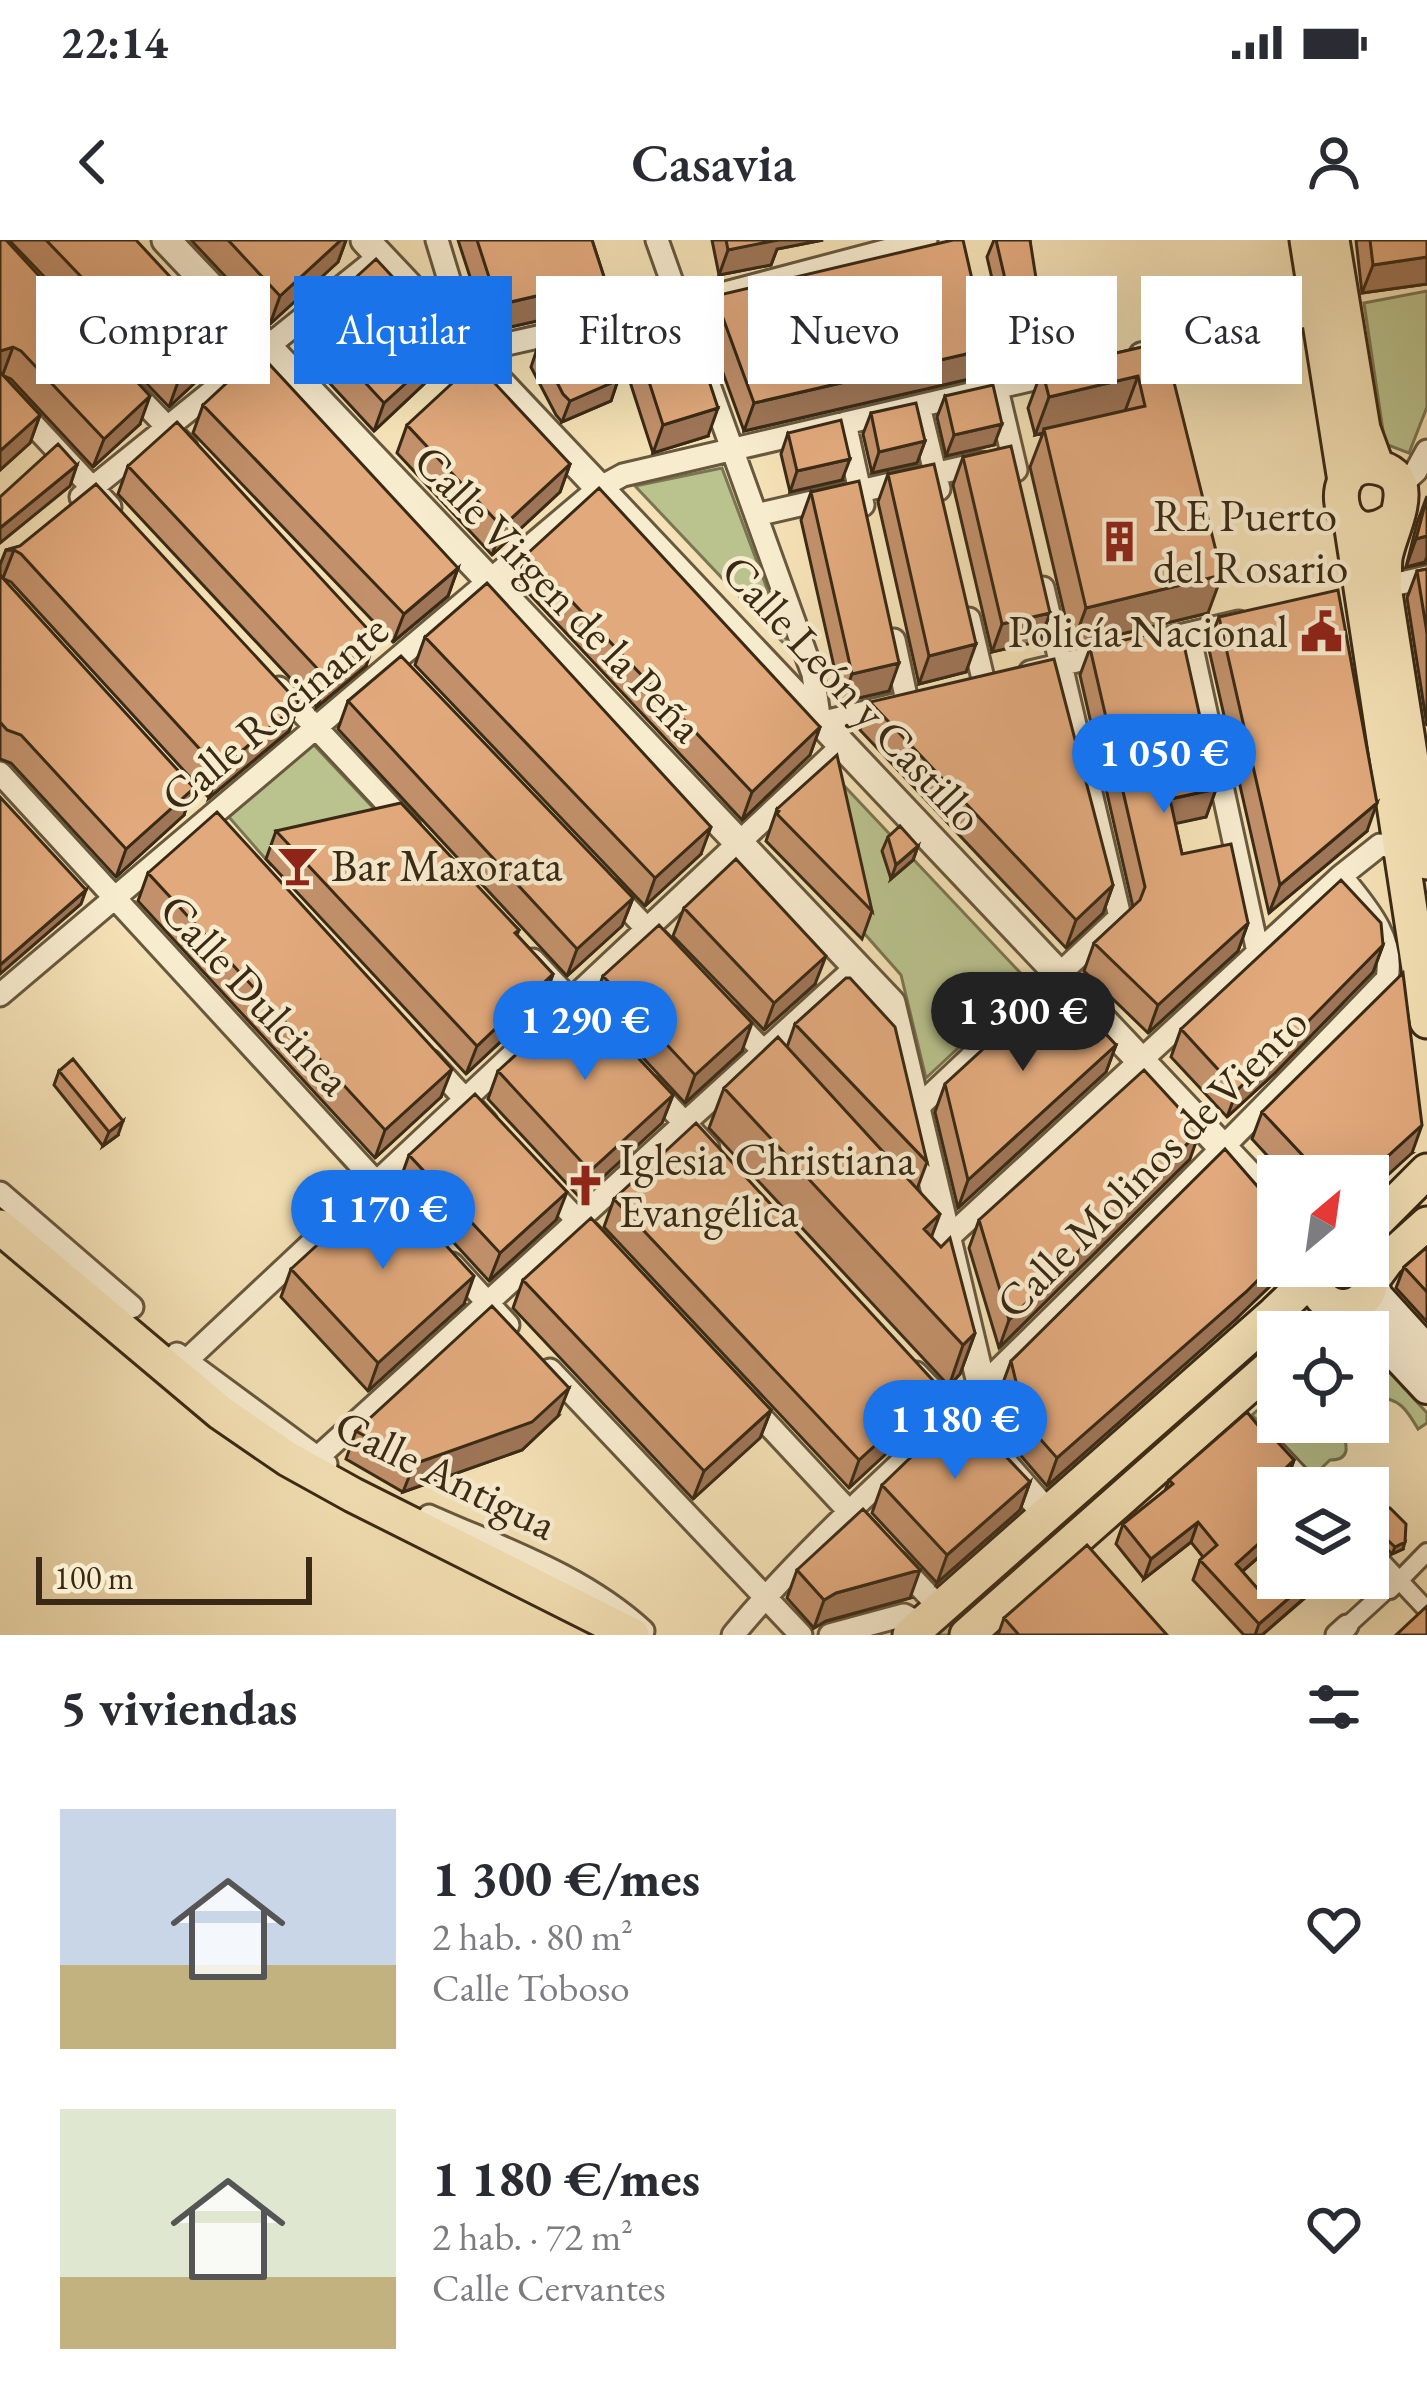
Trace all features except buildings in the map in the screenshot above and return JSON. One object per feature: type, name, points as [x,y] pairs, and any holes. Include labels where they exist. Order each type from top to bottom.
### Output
[{"type":"main road","points":[[1307,240],[1345,481],[1340,502],[1344,513],[1351,522],[1373,529],[1390,490]]},
{"type":"main road","points":[[1332,240],[1364,429],[1390,490],[1385,559],[1362,592]]},
{"type":"main road","points":[[1345,481],[1364,467],[1390,490]]},
{"type":"main road","points":[[1351,522],[1413,855],[1427,1022]]},
{"type":"main road","points":[[1362,592],[1421,791],[1413,855]]},
{"type":"main road","points":[[1389,1208],[1427,1171]]},
{"type":"main road","points":[[0,1223],[154,1337]]},
{"type":"main road","points":[[0,1223],[221,1413],[288,1459],[632,1635]]},
{"type":"main road","points":[[1389,1259],[1425,1227]]},
{"type":"main road","points":[[0,1244],[218,1423],[289,1471],[612,1635]]},
{"type":"main road","points":[[925,1623],[1302,1287]]},
{"type":"main road","points":[[1317,1287],[1321,1297],[1369,1325],[1427,1388]]},
{"type":"main road","points":[[1340,1311],[1363,1299],[1367,1287]]},
{"type":"main road","points":[[1374,1287],[1377,1296],[1427,1351]]},
{"type":"main road","points":[[973,1633],[1083,1547],[1238,1409],[1257,1386]]},
{"type":"street","name":"Calle Virgen de la Peña","points":[[166,240],[200,276]]},
{"type":"street","points":[[436,240],[447,276]]},
{"type":"street","points":[[658,240],[670,276]]},
{"type":"street","points":[[724,293],[926,240]]},
{"type":"street","points":[[270,344],[372,248]]},
{"type":"street","name":"Calle León y Castillo","points":[[372,248],[399,276]]},
{"type":"street","points":[[1117,360],[1318,313]]},
{"type":"street","name":"Calle Virgen de la Peña","points":[[270,350],[891,1004],[916,1109]]},
{"type":"street","points":[[126,384],[200,461]]},
{"type":"street","points":[[55,518],[221,384]]},
{"type":"street","name":"Calle León y Castillo","points":[[501,384],[1257,1184]]},
{"type":"street","points":[[708,384],[812,674],[820,723],[917,699],[886,608]]},
{"type":"street","points":[[995,384],[1023,502]]},
{"type":"street","points":[[599,488],[623,475],[1013,384]]},
{"type":"street","points":[[0,389],[124,522]]},
{"type":"street","points":[[919,406],[946,520]]},
{"type":"street","points":[[845,423],[870,538]]},
{"type":"street","points":[[1390,490],[1416,471],[1427,451]]},
{"type":"street","points":[[756,515],[1012,456]]},
{"type":"street","name":"Calle Rocinante","points":[[0,995],[115,898],[214,824],[316,728],[599,488]]},
{"type":"street","points":[[999,1459],[916,1109],[1120,917],[1039,572]]},
{"type":"street","points":[[1362,592],[1427,577]]},
{"type":"street","points":[[962,590],[974,685],[1250,619]]},
{"type":"street","points":[[1189,634],[1258,952]]},
{"type":"street","points":[[268,676],[427,847]]},
{"type":"street","points":[[186,1361],[842,746]]},
{"type":"street","name":"Calle Dulcinea","points":[[0,773],[408,1216]]},
{"type":"street","points":[[193,800],[214,824]]},
{"type":"street","points":[[944,1226],[1138,1061],[1379,845],[1413,855]]},
{"type":"street","name":"Calle Molinos de Viento","points":[[733,1635],[849,1511],[1224,1149],[1388,979],[1390,964],[1377,921],[1341,876]]},
{"type":"street","points":[[598,879],[675,959]]},
{"type":"street","points":[[522,949],[599,1031]]},
{"type":"street","points":[[316,1458],[855,968]]},
{"type":"street","points":[[719,1006],[796,1086]]},
{"type":"street","points":[[416,1046],[507,1144]]},
{"type":"street","points":[[642,1077],[718,1158]]},
{"type":"street","points":[[536,1175],[611,1256]]},
{"type":"street","points":[[0,1193],[132,1307]]},
{"type":"street","points":[[911,1206],[944,1226]]},
{"type":"street","points":[[440,1252],[521,1339]]},
{"type":"street","name":"Calle Antigua","points":[[154,1337],[353,1481],[567,1576],[619,1608],[648,1635]]},
{"type":"street","points":[[895,1349],[1048,1515]]},
{"type":"street","points":[[538,1356],[801,1635]]},
{"type":"street","points":[[927,1384],[962,1392],[981,1387]]},
{"type":"street","points":[[738,1392],[849,1511],[925,1623]]},
{"type":"street","points":[[1271,1443],[1293,1467]]},
{"type":"street","points":[[1341,1630],[1427,1552]]},
{"type":"street","points":[[1390,1588],[1427,1610]]},
{"type":"street","points":[[830,1635],[904,1615],[925,1623]]},
{"type":"green space","points":[[1427,291],[1427,407],[1409,453],[1385,444],[1364,303]]},
{"type":"green space","points":[[722,468],[790,650],[635,486]]},
{"type":"green space","points":[[313,744],[395,831],[272,858],[270,864],[228,816]]},
{"type":"green space","points":[[834,775],[1029,982],[926,1078],[901,975],[863,932]]},
{"type":"green space","points":[[1307,1297],[1320,1311],[1291,1311]]},
{"type":"green space","points":[[1257,1341],[1257,1367],[951,1635],[921,1635]]},
{"type":"green space","points":[[1389,1372],[1427,1413],[1427,1423],[1418,1429],[1391,1400]]},
{"type":"green space","points":[[1278,1443],[1345,1443],[1344,1455],[1323,1467],[1301,1467]]},
{"type":"place","name":"RE Puerto del Rosario","points":[[1119,541]]},
{"type":"place","name":"Policía Nacional","points":[[1322,631]]},
{"type":"place","name":"Bar Maxorata","points":[[297,865]]},
{"type":"place","name":"Iglesia Christiana Evangélica","points":[[585,1185]]}]
